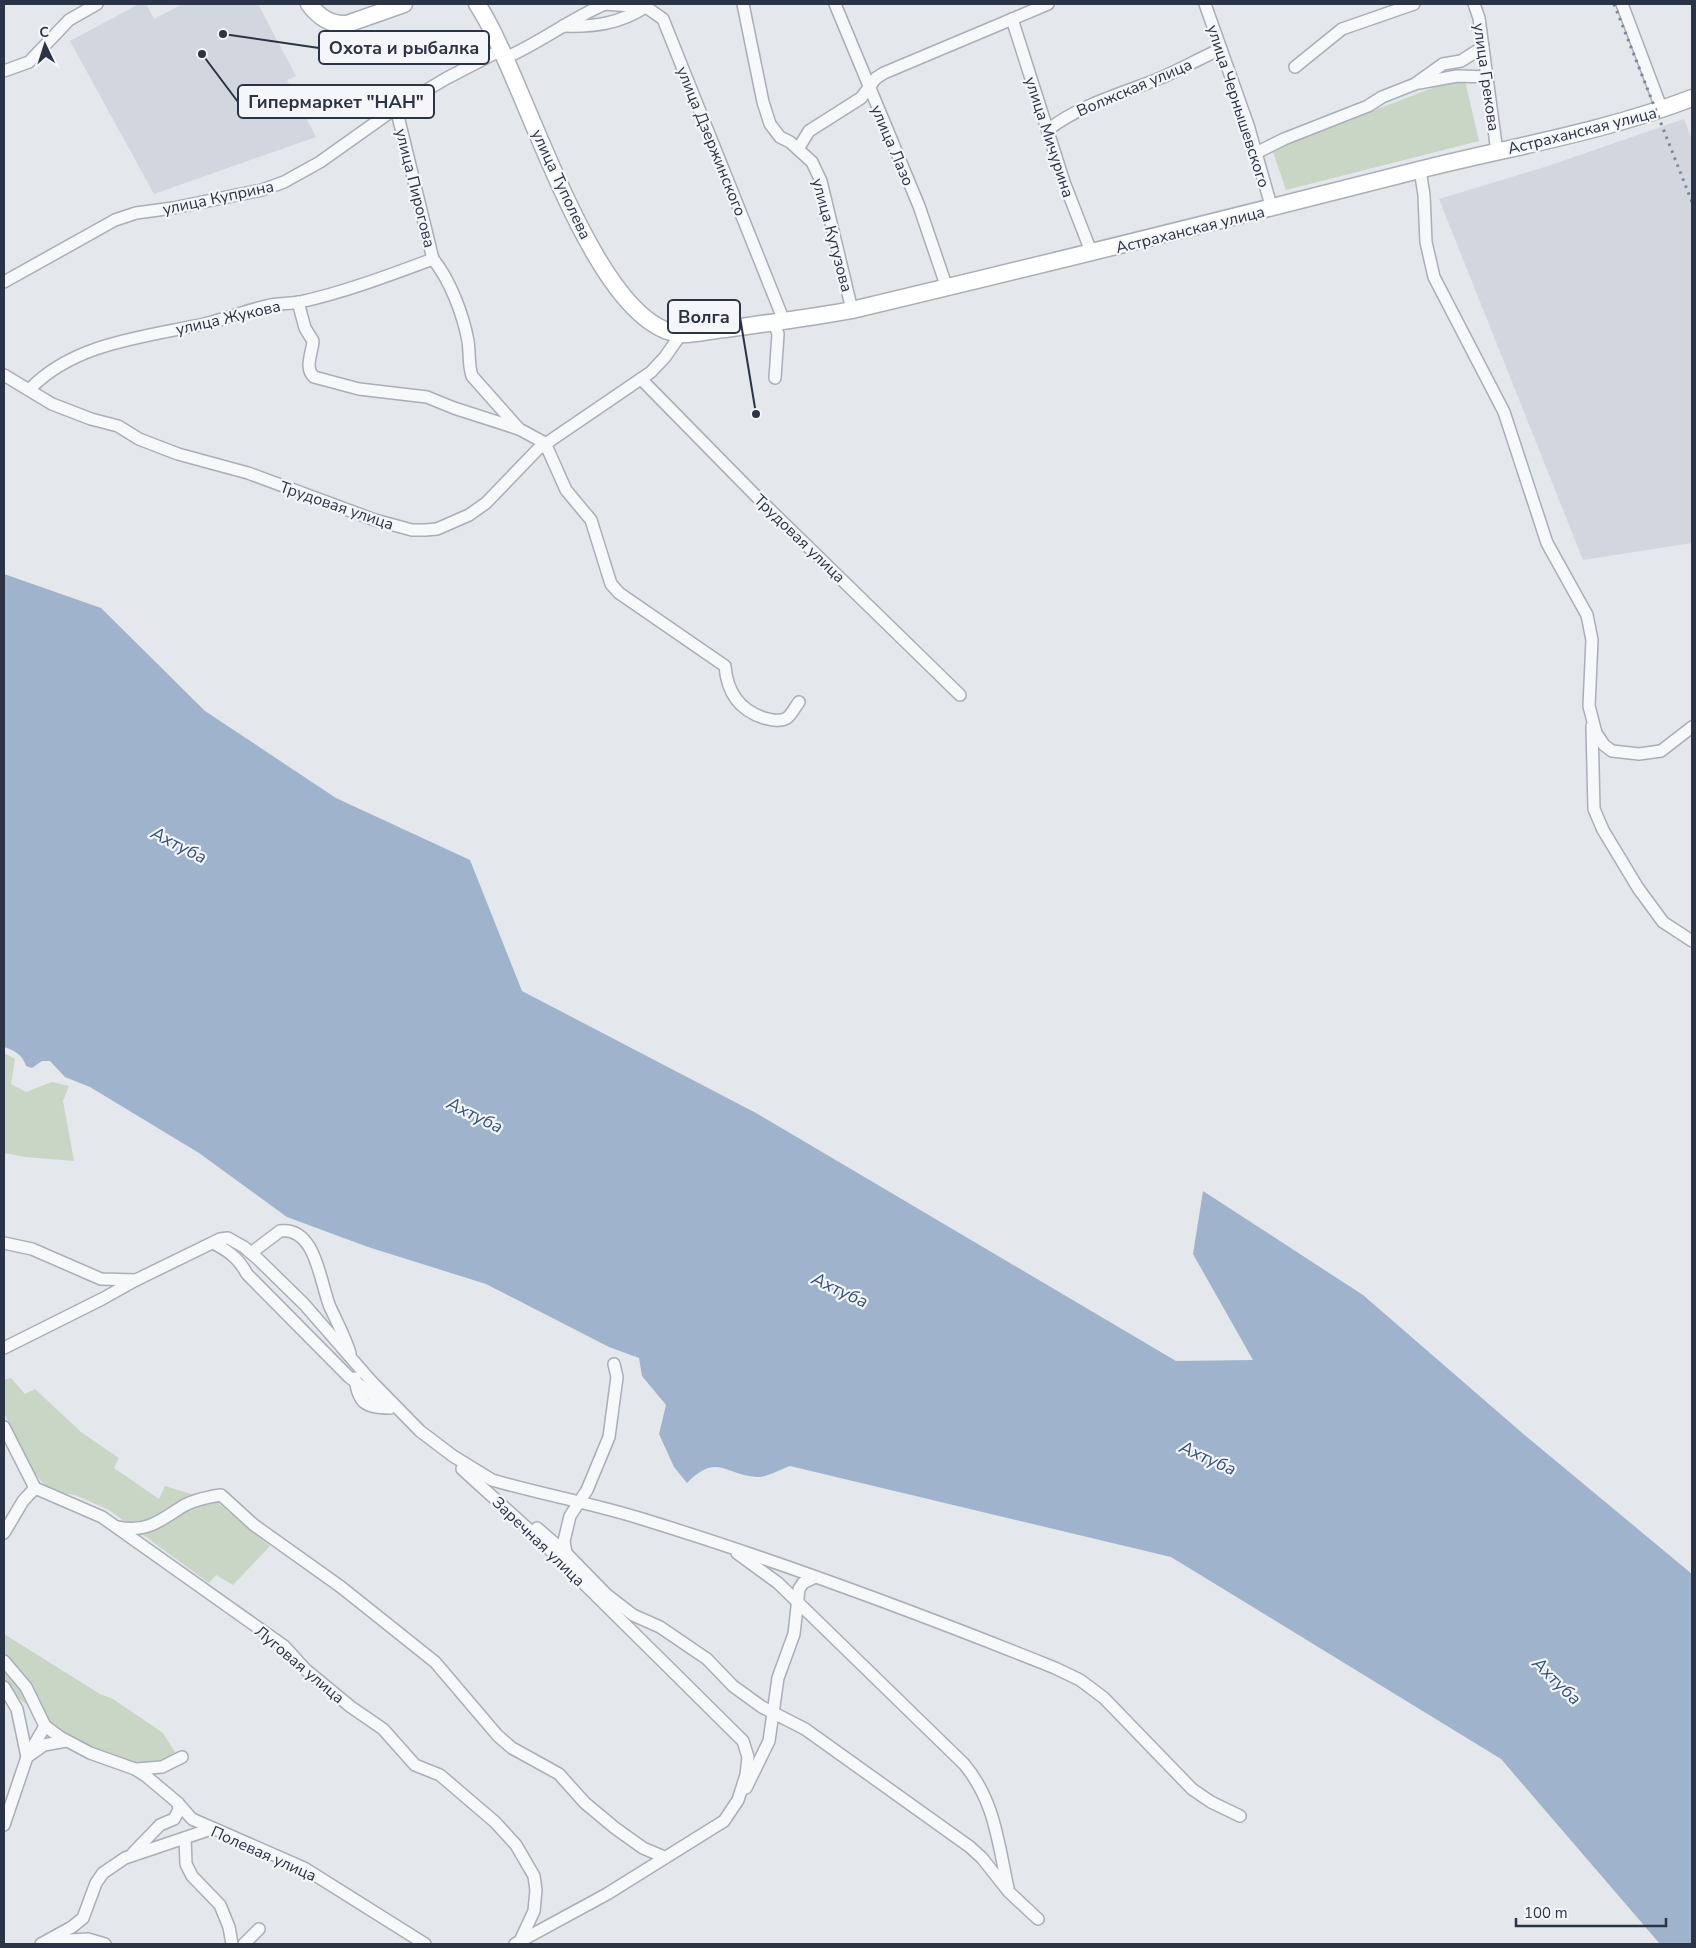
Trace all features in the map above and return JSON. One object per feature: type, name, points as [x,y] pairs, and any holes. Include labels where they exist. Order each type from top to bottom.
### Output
[{"type":"main road","points":[[309,4],[320,16],[339,25],[347,24],[404,4]]},
{"type":"main road","name":"улица Туполева","points":[[477,4],[486,16],[561,190],[617,288],[642,317],[654,326],[681,334]]},
{"type":"main road","name":"Астраханская улица","points":[[681,334],[779,322],[852,310],[947,288],[1092,254],[1420,170],[1609,126],[1662,110],[1692,98]]},
{"type":"street","points":[[4,70],[29,62],[69,20],[97,4]]},
{"type":"street","points":[[604,4],[648,5]]},
{"type":"street","name":"улица Куприна","points":[[4,282],[115,220],[136,213],[262,190],[284,182],[320,162],[396,108],[447,78],[563,26],[604,4]]},
{"type":"street","name":"улица Кутузова","points":[[743,4],[763,102],[770,124],[780,137],[798,149],[812,162],[821,180],[852,310]]},
{"type":"street","name":"улица Лазо","points":[[836,4],[868,89],[919,206],[947,288]]},
{"type":"street","points":[[798,149],[809,131],[861,98],[876,78],[884,73],[1048,4]]},
{"type":"street","name":"улица Чернышевского","points":[[1205,4],[1256,153],[1272,209]]},
{"type":"street","points":[[1295,67],[1342,29],[1414,4]]},
{"type":"street","name":"улица Грекова","points":[[1474,4],[1488,77],[1497,152]]},
{"type":"street","points":[[1622,4],[1662,110]]},
{"type":"street","name":"улица Куприна","points":[[563,26],[601,26],[616,22],[648,5]]},
{"type":"street","name":"улица Дзержинского","points":[[648,5],[663,19],[779,322],[775,378]]},
{"type":"street","name":"улица Мичурина","points":[[1012,19],[1049,129],[1064,182],[1092,254]]},
{"type":"street","points":[[1256,153],[1415,84],[1443,64],[1461,61],[1483,47]]},
{"type":"street","name":"Волжская улица","points":[[1049,129],[1064,118],[1090,105],[1160,78],[1222,50]]},
{"type":"street","points":[[1415,84],[1457,76],[1488,77]]},
{"type":"street","name":"улица Пирогова","points":[[396,108],[433,258],[443,271],[464,327],[468,342],[469,366],[472,376],[519,429],[545,444]]},
{"type":"street","points":[[1420,170],[1424,195],[1426,242],[1434,277],[1504,412],[1547,543],[1588,615],[1592,640],[1588,706],[1592,723],[1592,788],[1594,809],[1638,888],[1664,922],[1692,941]]},
{"type":"street","name":"улица Жукова","points":[[30,389],[42,376],[73,358],[120,342],[206,323],[266,306],[298,302],[388,275],[433,258]]},
{"type":"street","points":[[298,302],[305,328],[313,341],[308,365],[310,373],[314,377],[359,389],[427,396],[454,408],[519,429]]},
{"type":"street","name":"Трудовая улица","points":[[4,375],[52,404],[91,419],[118,426],[140,439],[178,454],[248,474],[375,520],[412,530],[436,529],[469,515],[486,503],[526,459],[641,379],[664,357],[681,334]]},
{"type":"street","name":"Трудовая улица","points":[[641,379],[755,495],[960,695]]},
{"type":"street","points":[[545,444],[566,490],[591,520],[611,584],[619,593],[725,666],[731,692],[746,711],[771,720],[780,721],[788,717],[799,702]]},
{"type":"street","points":[[1592,723],[1600,739],[1612,751],[1628,755],[1661,751],[1692,727]]},
{"type":"street","points":[[251,1253],[280,1230],[293,1231],[306,1242],[318,1268],[329,1305],[352,1359],[355,1382]]},
{"type":"street","points":[[4,1348],[136,1280],[215,1244],[220,1239],[228,1238],[251,1253],[304,1304],[393,1408]]},
{"type":"street","points":[[4,1243],[32,1249],[101,1279],[136,1280]]},
{"type":"street","name":"Заречная улица","points":[[215,1244],[230,1252],[240,1262],[247,1274],[355,1382],[393,1408],[536,1536],[743,1741]]},
{"type":"street","points":[[566,1553],[564,1541],[570,1516],[580,1502],[609,1437],[617,1377],[614,1364]]},
{"type":"street","points":[[4,1427],[35,1488],[23,1501],[4,1533]]},
{"type":"street","points":[[420,1431],[453,1456],[492,1480],[637,1518],[730,1548],[815,1577],[1013,1651],[1080,1680],[1104,1698],[1192,1790],[1211,1802],[1240,1816]]},
{"type":"street","name":"Луговая улица","points":[[35,1488],[102,1517],[284,1646],[306,1670],[351,1707],[383,1729],[415,1765],[440,1775],[494,1822],[516,1845],[534,1876],[536,1903],[530,1923],[517,1943]]},
{"type":"street","points":[[114,1526],[130,1529],[150,1526],[192,1502],[221,1495],[261,1530],[341,1587],[435,1662],[498,1736],[512,1748],[559,1774],[586,1803],[614,1828],[643,1848],[664,1857]]},
{"type":"street","points":[[494,1498],[566,1553],[606,1594],[632,1614],[660,1627],[707,1659],[733,1686],[774,1714],[805,1729],[839,1752],[970,1847],[982,1858],[1009,1892],[1038,1919]]},
{"type":"street","points":[[730,1548],[778,1583],[975,1777],[989,1803],[1009,1892]]},
{"type":"street","points":[[517,1943],[607,1894],[724,1821],[750,1782],[770,1741],[778,1678],[794,1634],[796,1602],[799,1589],[803,1583],[815,1577]]},
{"type":"street","points":[[4,1660],[26,1687],[45,1726],[27,1757],[4,1825]]},
{"type":"street","points":[[4,1687],[17,1709],[27,1757]]},
{"type":"street","name":"Полевая улица","points":[[45,1726],[90,1753],[135,1769],[178,1803],[192,1819],[211,1829],[237,1837],[268,1853],[304,1868],[425,1944]]},
{"type":"street","points":[[27,1757],[44,1745],[66,1740]]},
{"type":"street","points":[[743,1741],[755,1748],[770,1741]]},
{"type":"street","points":[[740,1795],[746,1776],[748,1757],[743,1741]]},
{"type":"street","name":"Полевая улица","points":[[135,1769],[162,1767],[182,1757]]},
{"type":"street","points":[[42,1944],[72,1927],[83,1918],[96,1883],[103,1874],[140,1848],[160,1825],[174,1819],[179,1810],[178,1803]]},
{"type":"street","points":[[125,1858],[211,1829]]},
{"type":"street","points":[[185,1838],[186,1864],[192,1876],[220,1906],[229,1927],[232,1944]]},
{"type":"street","points":[[244,1944],[259,1929]]},
{"type":"street","points":[[42,1944],[80,1939],[106,1944]]},
{"type":"shaded area","points":[[139,4],[146,4],[154,19],[183,4],[258,4],[296,76],[287,80],[316,137],[154,194],[70,41]]},
{"type":"shaded area","points":[[1684,119],[1692,140],[1692,543],[1583,560],[1439,199],[1548,166]]},
{"type":"green space","points":[[1464,76],[1479,141],[1286,190],[1272,149]]},
{"type":"green space","points":[[4,1053],[15,1059],[11,1084],[26,1092],[52,1082],[69,1086],[63,1101],[74,1161],[25,1157],[4,1153]]},
{"type":"green space","points":[[11,1378],[25,1394],[35,1389],[81,1432],[119,1458],[114,1468],[159,1499],[165,1486],[217,1502],[270,1546],[233,1585],[216,1575],[209,1583],[109,1510],[75,1495],[52,1491],[41,1481],[24,1459],[4,1412],[4,1380]]},
{"type":"green space","points":[[4,1634],[100,1694],[113,1699],[163,1733],[175,1752],[173,1758],[143,1765],[128,1763],[110,1757],[70,1735],[32,1709],[4,1687]]},
{"type":"water","name":"Ахтуба","points":[[4,574],[101,608],[205,711],[336,798],[470,860],[522,991],[756,1113],[1176,1361],[1253,1360],[1193,1254],[1203,1191],[1363,1295],[1527,1437],[1692,1574],[1692,1944],[1660,1944],[1501,1759],[1171,1557],[790,1466],[760,1477],[713,1467],[697,1474],[687,1483],[674,1467],[659,1434],[666,1405],[642,1376],[639,1358],[609,1347],[486,1284],[368,1247],[287,1217],[199,1153],[90,1087],[65,1077],[50,1061],[42,1061],[32,1068],[26,1066],[18,1054],[4,1047]]},
{"type":"railway","points":[[1614,4],[1692,202]]},
{"type":"place","name":"Охота и рыбалка","points":[[223,34]]},
{"type":"place","name":"Гипермаркет \"НАН\"","points":[[202,54]]},
{"type":"place","name":"Волга","points":[[756,414]]}]
